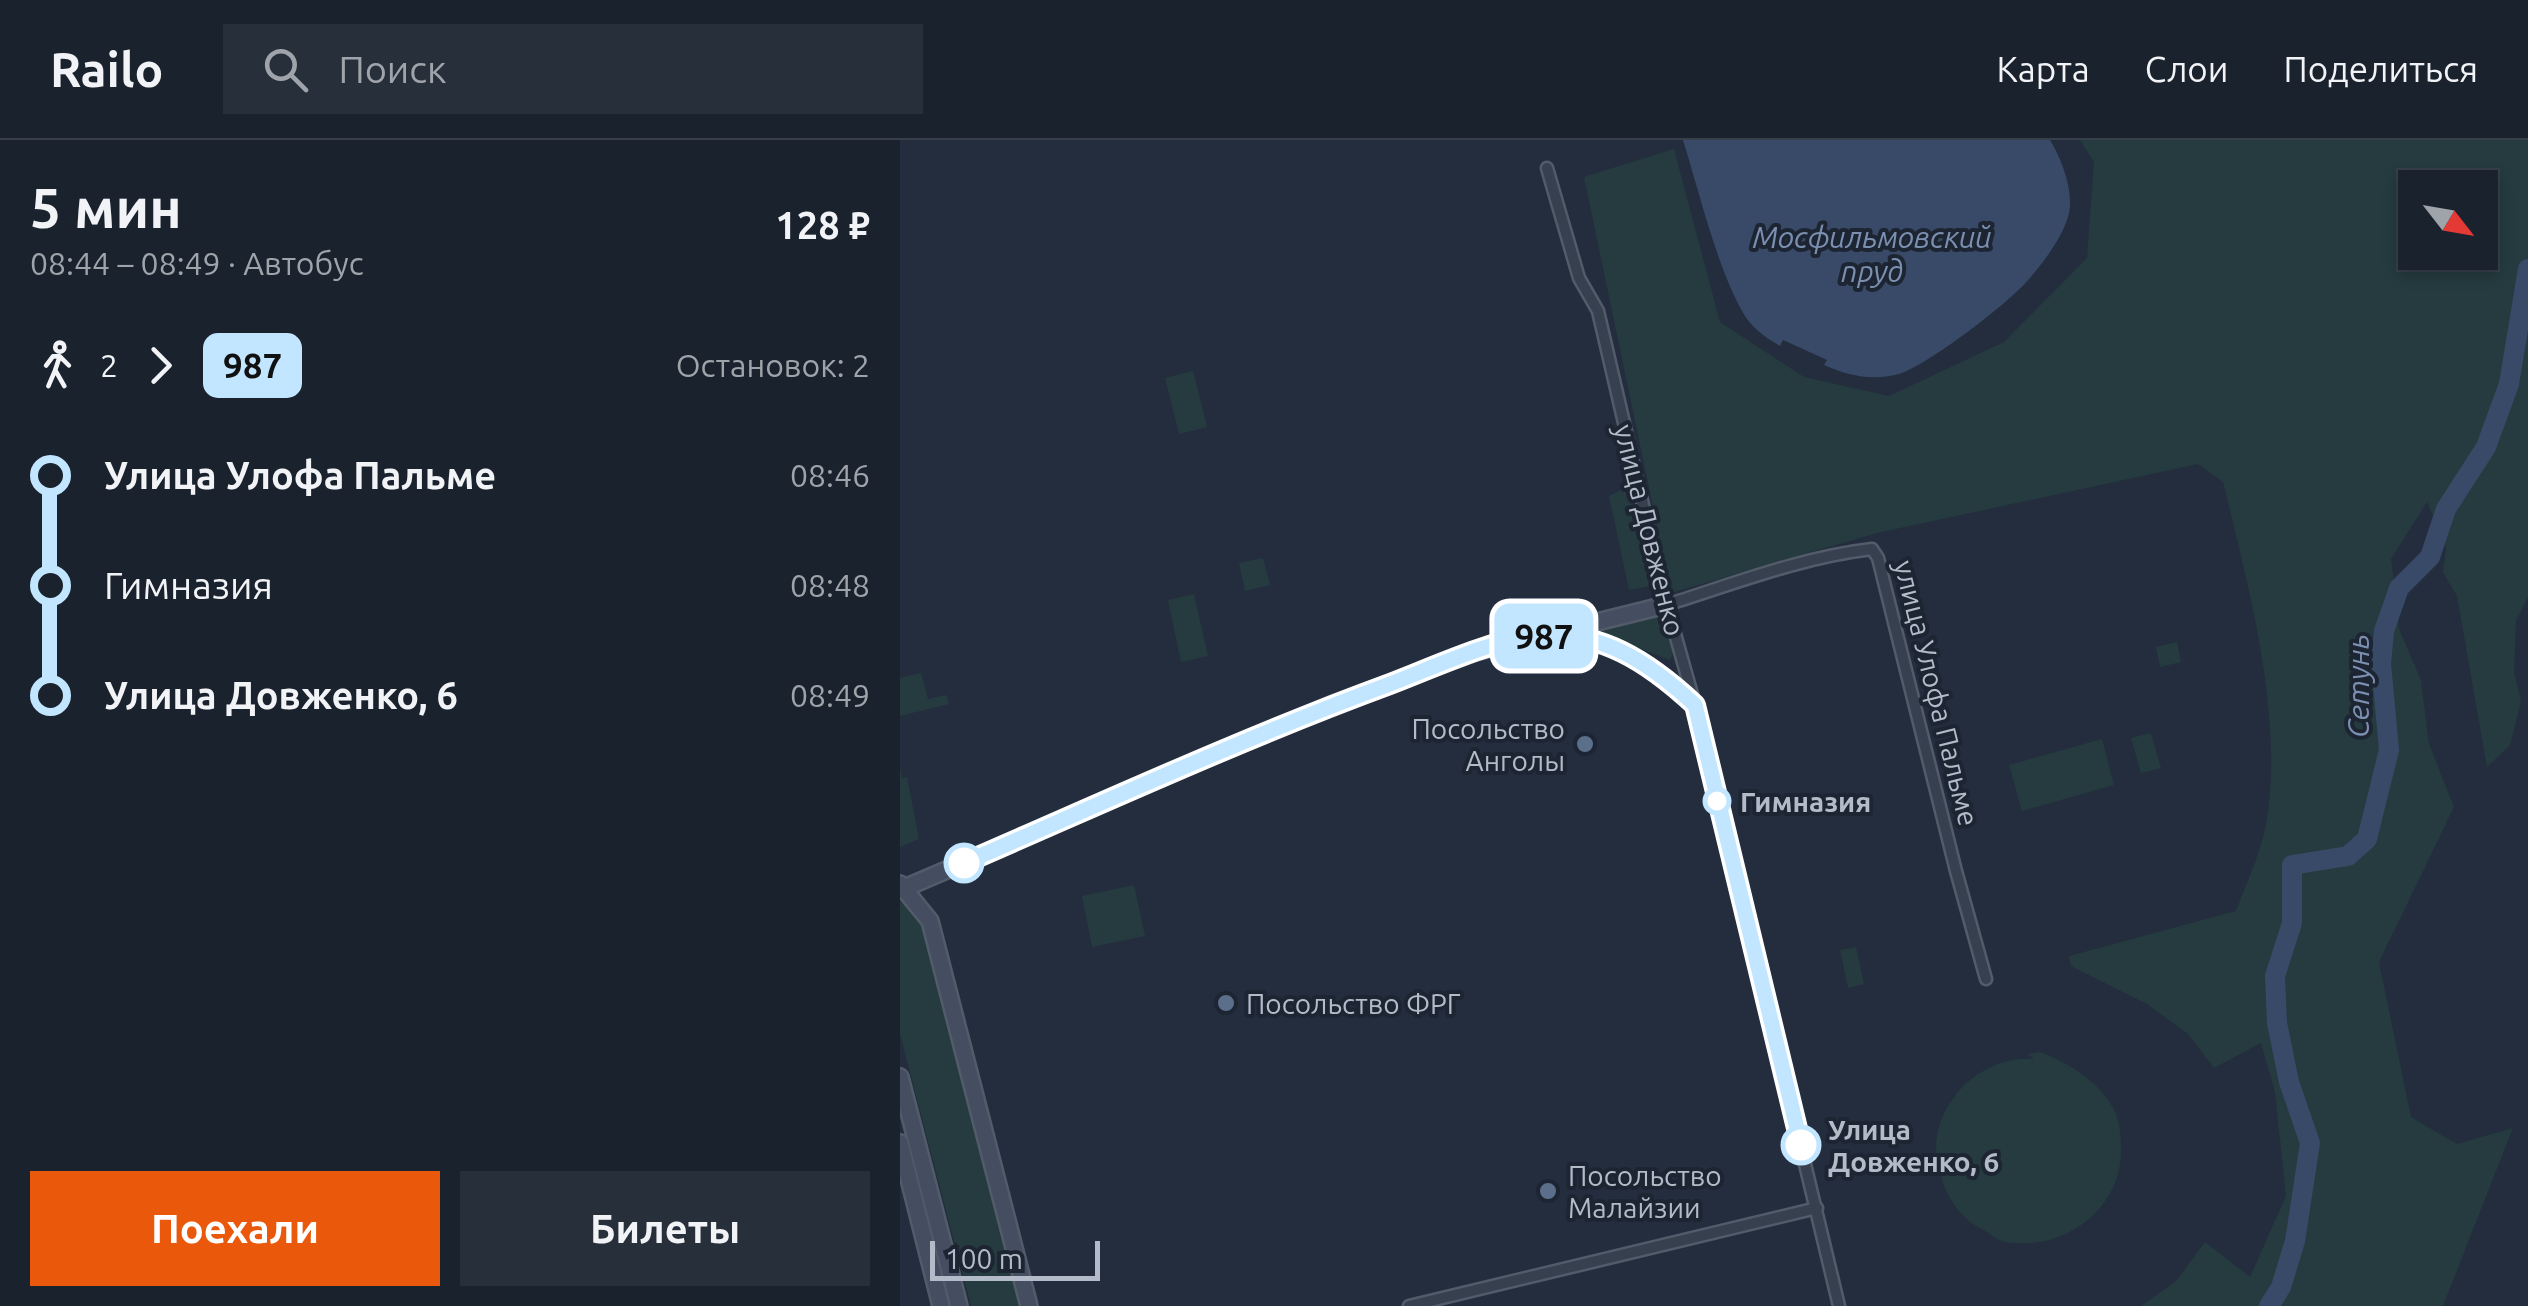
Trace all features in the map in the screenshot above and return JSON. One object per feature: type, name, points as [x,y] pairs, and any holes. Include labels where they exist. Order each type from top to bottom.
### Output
[{"type":"street","name":"улица Довженко","points":[[1547,168],[1579,278],[1598,311],[1838,1306]]},
{"type":"street","name":"улица Улофа Пальме","points":[[901,888],[1331,705],[1475,652],[1666,604],[1847,552],[1872,549],[1885,584],[1986,978]]},
{"type":"street","points":[[1533,636],[1578,639],[1618,650],[1662,675],[1695,705]]},
{"type":"street","points":[[901,888],[930,921],[1029,1306]]},
{"type":"street","points":[[900,1077],[960,1306]]},
{"type":"street","points":[[900,1143],[942,1306]]},
{"type":"street","points":[[1409,1306],[1817,1208]]},
{"type":"green space","points":[[2080,140],[2528,140],[2528,597],[2516,621],[2514,672],[2521,701],[2510,745],[2487,767],[2457,596],[2443,572],[2446,548],[2427,502],[2391,559],[2399,629],[2421,680],[2429,744],[2454,807],[2379,962],[2411,1117],[2457,1144],[2513,1128],[2443,1306],[2141,1306],[2176,1281],[2205,1242],[2250,1277],[2286,1196],[2275,1092],[2261,1043],[2214,1068],[2188,1034],[2147,1004],[2071,966],[2069,956],[2236,911],[2261,846],[2271,783],[2267,696],[2253,608],[2223,482],[2198,464],[1877,533],[1671,593],[1584,177],[1674,149],[1720,322],[1804,377],[1889,396],[2004,342],[2087,258],[2094,162]]},
{"type":"green space","points":[[1193,371],[1207,427],[1179,434],[1165,378]]},
{"type":"green space","points":[[1630,485],[1650,586],[1629,590],[1609,496]]},
{"type":"green space","points":[[1263,558],[1270,585],[1245,591],[1239,563]]},
{"type":"green space","points":[[1194,594],[1208,656],[1181,662],[1168,600]]},
{"type":"green space","points":[[1655,615],[1665,622],[1673,654],[1670,660],[1601,634],[1603,629]]},
{"type":"green space","points":[[2177,642],[2181,662],[2160,667],[2156,647]]},
{"type":"green space","points":[[921,673],[928,699],[946,695],[949,704],[900,716],[900,678]]},
{"type":"green space","points":[[2151,733],[2161,768],[2141,773],[2131,738]]},
{"type":"green space","points":[[2102,739],[2114,785],[2022,811],[2009,765]]},
{"type":"green space","points":[[900,768],[902,778],[907,777],[919,839],[900,847]]},
{"type":"green space","points":[[1134,885],[1145,936],[1092,947],[1082,896]]},
{"type":"green space","points":[[900,902],[907,903],[920,916],[1023,1306],[971,1306],[900,1034]]},
{"type":"green space","points":[[1856,947],[1864,984],[1848,988],[1840,950]]},
{"type":"green space","points":[[2040,1052],[2080,1073],[2112,1106],[2120,1134],[2118,1172],[2111,1192],[2085,1222],[2048,1240],[2006,1242],[1971,1223],[1957,1208],[1939,1171],[1937,1141],[1949,1104],[1977,1075],[2013,1060],[2034,1059],[2027,1054]]},
{"type":"water","name":"Мосфильмовский пруд","points":[[1683,140],[2050,140],[2067,180],[2069,215],[2055,245],[2029,279],[1967,332],[1929,359],[1899,374],[1852,375],[1824,365],[1827,360],[1783,340],[1780,346],[1749,321],[1735,298],[1718,254]]},
{"type":"waterway","name":"Сетунь","points":[[2269,1306],[2281,1287],[2295,1241],[2310,1143],[2289,1082],[2277,1023],[2275,976],[2292,923],[2292,865],[2348,856],[2367,839],[2389,750],[2381,664],[2384,631],[2399,588],[2430,557],[2446,509],[2486,447],[2509,384],[2528,269]]},
{"type":"bus line","name":"987","points":[[964,863],[1331,705],[1475,652],[1533,636],[1591,641],[1618,650],[1643,661],[1695,705],[1801,1145]]},
{"type":"place","name":"Посольство Анголы","points":[[1585,744]]},
{"type":"place","name":"Гимназия","points":[[1717,801]]},
{"type":"place","name":"Посольство ФРГ","points":[[1226,1003]]},
{"type":"place","name":"Улица Довженко, 6","points":[[1801,1145]]},
{"type":"place","name":"Посольство Малайзии","points":[[1548,1191]]}]
